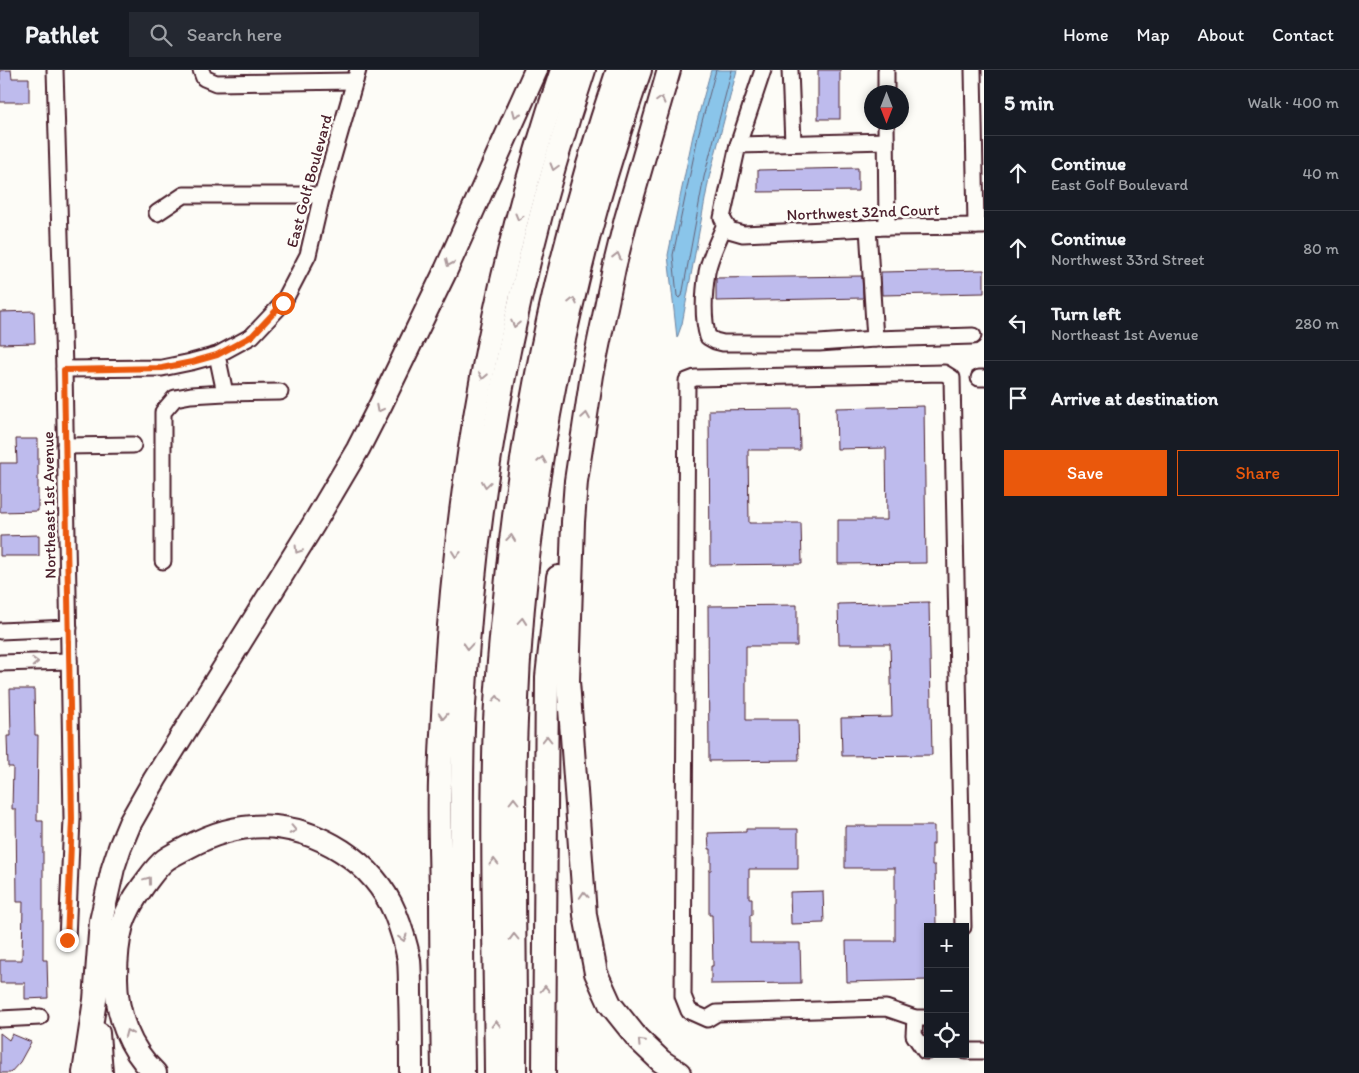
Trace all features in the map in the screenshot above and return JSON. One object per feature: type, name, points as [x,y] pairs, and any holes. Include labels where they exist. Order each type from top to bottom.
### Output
[{"type":"highway","points":[[84,1073],[95,1000],[99,938],[104,901],[120,847],[130,824],[155,779],[314,525],[358,448],[446,270],[536,70]]},
{"type":"highway","points":[[443,1073],[440,781],[449,627],[458,543],[466,476],[498,299],[536,152],[562,70]]},
{"type":"highway","points":[[463,1073],[462,770],[464,704],[477,552],[499,403],[530,255],[550,180],[584,70]]},
{"type":"highway","points":[[496,1073],[494,919],[495,729],[507,570],[528,419],[542,345],[578,199],[599,126],[618,70]]},
{"type":"highway","points":[[515,1073],[515,729],[527,571],[545,440],[562,348],[598,202],[619,131],[640,70]]},
{"type":"highway","points":[[669,70],[626,219],[594,367],[576,481],[568,681],[586,914],[596,973],[610,1004],[638,1039],[661,1061],[679,1073]]},
{"type":"highway","points":[[544,1073],[547,677],[566,500],[576,481]]},
{"type":"highway","points":[[155,1073],[143,1059],[126,1032],[118,1000],[116,951],[122,924],[138,893],[165,860],[212,835],[243,827],[262,826],[304,832],[332,844],[357,861],[370,873],[388,898],[394,911],[409,961],[411,1073]]},
{"type":"highway","points":[[95,1000],[101,1073]]},
{"type":"street","name":"Northeast 1st Avenue","points":[[55,70],[64,370],[72,819],[67,940]]},
{"type":"street","points":[[763,70],[738,145],[722,218],[725,224],[707,271],[704,311],[708,337],[723,343],[819,343],[973,336]]},
{"type":"street","points":[[790,70],[793,144]]},
{"type":"street","points":[[886,70],[886,85]]},
{"type":"street","points":[[973,70],[980,226]]},
{"type":"street","points":[[203,74],[216,83],[356,75]]},
{"type":"street","name":"East Golf Boulevard","points":[[64,370],[162,368],[217,355],[252,336],[283,303],[308,255],[322,195],[356,75]]},
{"type":"street","points":[[886,130],[887,227]]},
{"type":"street","points":[[738,145],[886,141]]},
{"type":"street","points":[[157,213],[184,195],[322,195]]},
{"type":"street","name":"Northwest 32nd Court","points":[[725,224],[728,230],[743,234],[887,227],[980,226]]},
{"type":"street","points":[[868,228],[875,339]]},
{"type":"street","points":[[217,355],[225,392]]},
{"type":"street","points":[[924,1050],[914,1035],[921,1018],[886,1008],[717,1013],[707,1019],[689,1011],[683,996],[686,381],[695,378],[944,373],[952,378],[963,923]]},
{"type":"street","points":[[163,561],[162,412],[175,398],[192,395],[225,392],[280,392]]},
{"type":"street","points":[[65,446],[133,445]]},
{"type":"street","points":[[0,631],[69,628]]},
{"type":"street","points":[[0,663],[69,661]]},
{"type":"street","points":[[0,1019],[40,1017]]},
{"type":"street","points":[[969,1051],[984,1051]]},
{"type":"water","points":[[711,70],[737,70],[709,178],[682,324],[677,338],[668,255],[693,135]]},
{"type":"building","points":[[0,70],[11,70],[12,78],[29,78],[29,102],[0,102]]},
{"type":"building","points":[[818,70],[840,70],[840,119],[818,119]]},
{"type":"building","points":[[858,168],[858,191],[758,192],[758,170]]},
{"type":"building","points":[[984,270],[984,293],[882,295],[881,272]]},
{"type":"building","points":[[862,276],[863,298],[716,301],[716,278]]},
{"type":"building","points":[[34,311],[35,343],[0,344],[0,312]]},
{"type":"building","points":[[924,406],[926,563],[838,564],[838,520],[887,520],[886,448],[837,449],[836,408]]},
{"type":"building","points":[[799,409],[800,450],[748,450],[749,523],[801,523],[802,564],[710,565],[709,410]]},
{"type":"building","points":[[16,439],[38,439],[38,511],[0,512],[0,463],[17,463]]},
{"type":"building","points":[[39,535],[39,556],[0,556],[0,536]]},
{"type":"building","points":[[929,602],[932,755],[842,756],[841,718],[892,717],[890,644],[839,644],[838,604]]},
{"type":"building","points":[[797,605],[797,646],[746,646],[746,720],[798,720],[799,760],[709,761],[708,606]]},
{"type":"building","points":[[10,689],[34,689],[35,735],[38,735],[37,821],[43,821],[43,960],[47,960],[48,998],[25,999],[25,983],[0,983],[0,960],[22,960],[23,902],[17,902],[16,809],[12,809],[13,767],[8,767],[7,736],[11,736]]},
{"type":"building","points":[[845,826],[934,826],[932,865],[935,865],[936,923],[924,923],[924,980],[847,982],[846,941],[895,941],[895,868],[845,868]]},
{"type":"building","points":[[746,829],[798,829],[798,869],[749,869],[749,898],[752,898],[750,943],[800,943],[801,983],[711,984],[711,966],[713,966],[712,915],[709,915],[709,870],[711,870],[711,849],[709,849],[708,833],[746,832]]},
{"type":"building","points":[[823,891],[824,923],[791,924],[790,892]]},
{"type":"building","points":[[0,1033],[9,1040],[12,1034],[31,1042],[20,1062],[10,1073],[0,1073]]},
{"type":"route","points":[[67,940],[72,819],[64,370],[162,368],[217,355],[252,336],[283,303]]}]
